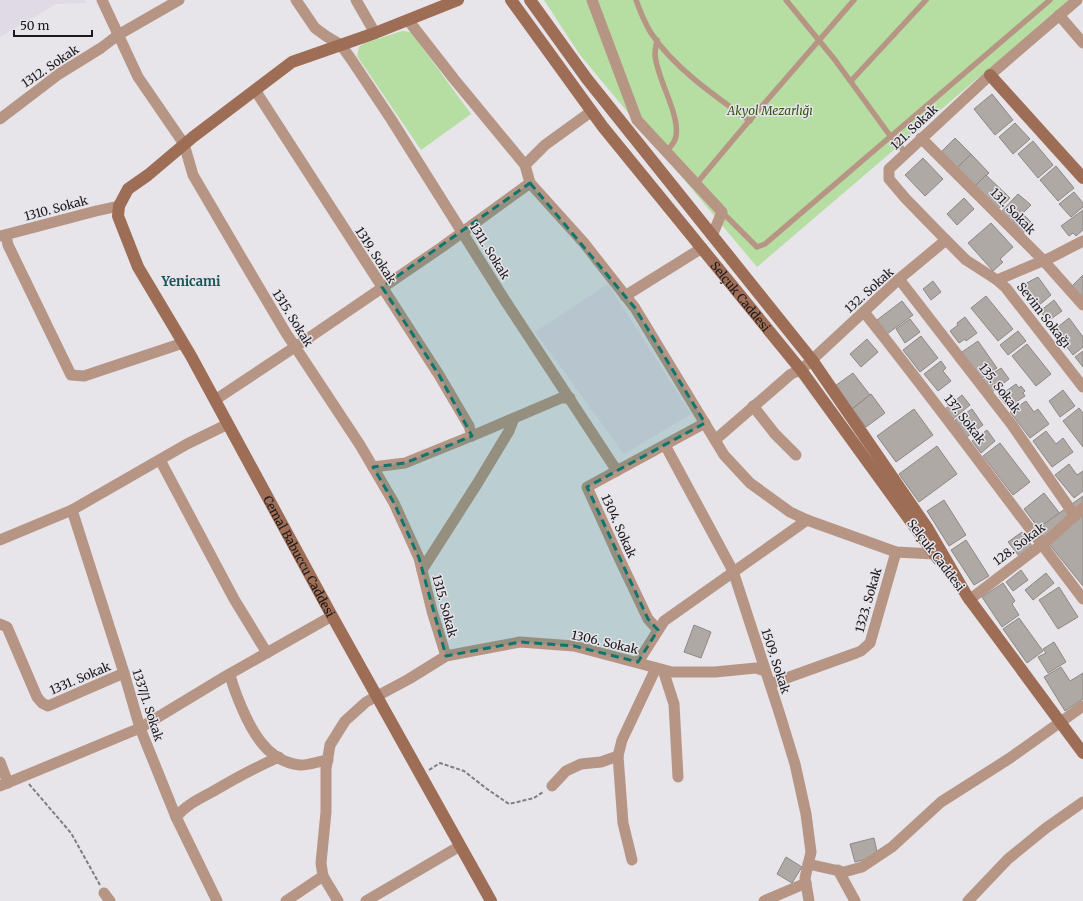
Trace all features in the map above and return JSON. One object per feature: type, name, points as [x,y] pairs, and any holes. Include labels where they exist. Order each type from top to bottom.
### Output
[{"type":"main road","points":[[119,206],[128,189],[148,175],[184,144],[292,62],[375,33],[458,0]]},
{"type":"main road","name":"Selçuk Caddesi","points":[[511,0],[603,127],[801,370],[934,554],[968,598]]},
{"type":"main road","points":[[530,0],[587,79],[812,360],[928,529],[968,598],[1083,753]]},
{"type":"main road","points":[[990,75],[1083,178]]},
{"type":"main road","name":"Cemal Babuccu Caddesi","points":[[119,206],[118,216],[138,267],[215,400],[376,696],[491,901]]},
{"type":"street","name":"1315. Sokak","points":[[102,0],[138,77],[184,144],[193,175],[295,347],[373,467],[394,503],[419,558],[432,611],[446,656]]},
{"type":"street","name":"1312. Sokak","points":[[0,119],[59,74],[102,48],[118,36],[179,0]]},
{"type":"street","points":[[296,0],[315,28],[341,45]]},
{"type":"street","points":[[356,0],[375,33]]},
{"type":"street","points":[[592,0],[637,120],[722,212],[712,236]]},
{"type":"street","name":"121. Sokak","points":[[997,280],[966,260],[906,199],[889,179],[889,169],[990,75],[1077,0]]},
{"type":"street","points":[[1059,15],[1083,43]]},
{"type":"street","points":[[408,20],[454,79],[525,165],[530,183],[584,243],[635,308],[724,455],[750,483],[790,512],[807,520],[896,552],[934,554]]},
{"type":"street","name":"1311. Sokak","points":[[341,45],[391,119],[506,302],[617,471]]},
{"type":"street","name":"1319. Sokak","points":[[255,90],[439,375],[469,426],[472,436]]},
{"type":"street","points":[[525,165],[545,145],[592,111]]},
{"type":"street","name":"131. Sokak","points":[[922,138],[1043,260],[1083,305]]},
{"type":"street","points":[[215,400],[463,232],[530,183]]},
{"type":"street","name":"1310. Sokak","points":[[3,235],[119,206]]},
{"type":"street","points":[[3,235],[71,376],[84,376],[183,343]]},
{"type":"street","name":"132. Sokak","points":[[715,440],[791,374],[801,370],[899,279],[946,240]]},
{"type":"street","points":[[997,280],[1083,242]]},
{"type":"street","points":[[625,296],[702,248]]},
{"type":"street","name":"135. Sokak","points":[[899,279],[1079,512]]},
{"type":"street","name":"Sevim Sokağı","points":[[997,280],[1006,288],[1083,387]]},
{"type":"street","name":"137. Sokak","points":[[864,312],[982,463],[1083,599]]},
{"type":"street","points":[[373,467],[405,463],[561,398],[570,398]]},
{"type":"street","points":[[753,406],[775,434],[796,455]]},
{"type":"street","points":[[422,570],[477,484],[509,431],[514,418]]},
{"type":"street","name":"1304. Sokak","points":[[658,630],[648,619],[587,487],[705,423]]},
{"type":"street","points":[[0,540],[72,510],[187,444],[228,424]]},
{"type":"street","name":"1509. Sokak","points":[[665,444],[733,571],[770,684],[795,764],[806,814],[811,852],[805,878],[809,901]]},
{"type":"street","points":[[160,460],[231,593],[267,653]]},
{"type":"street","name":"1337/1. Sokak","points":[[72,510],[140,728],[176,817],[217,901]]},
{"type":"street","name":"128. Sokak","points":[[968,598],[1042,544],[1079,512]]},
{"type":"street","points":[[638,662],[664,621],[807,520]]},
{"type":"street","name":"1323. Sokak","points":[[770,684],[861,651],[870,643],[896,552]]},
{"type":"street","points":[[0,762],[4,785],[140,728],[230,674],[332,616]]},
{"type":"street","name":"1331. Sokak","points":[[0,624],[7,627],[37,698],[48,706],[124,673]]},
{"type":"street","name":"1306. Sokak","points":[[324,876],[321,863],[330,745],[345,721],[366,702],[409,679],[446,656],[520,642],[574,646],[672,672],[715,672],[756,668],[765,671]]},
{"type":"street","points":[[632,860],[623,822],[618,756],[622,740],[660,669]]},
{"type":"street","points":[[660,669],[674,704],[678,777]]},
{"type":"street","points":[[230,674],[249,724],[263,745],[286,761],[301,765],[328,760]]},
{"type":"street","points":[[808,864],[844,872],[862,867],[892,848],[941,802],[1010,758],[1083,706]]},
{"type":"street","points":[[552,786],[566,771],[581,764],[601,762],[618,756]]},
{"type":"street","points":[[176,817],[184,808],[252,770],[279,757]]},
{"type":"street","points":[[968,901],[1008,859],[1046,828],[1083,802]]},
{"type":"street","points":[[366,901],[460,846]]},
{"type":"street","points":[[838,870],[854,901]]},
{"type":"street","points":[[286,901],[324,876],[338,901]]},
{"type":"street","points":[[764,901],[806,883]]},
{"type":"lane","points":[[636,0],[651,33],[673,59],[709,92],[750,120]]},
{"type":"lane","points":[[786,0],[819,40],[891,137],[897,141],[905,153]]},
{"type":"lane","points":[[696,184],[854,0]]},
{"type":"lane","points":[[851,82],[926,0]]},
{"type":"lane","points":[[722,212],[757,247],[765,244],[1050,0]]},
{"type":"lane","points":[[657,40],[655,55],[659,75],[675,125],[676,136],[673,144],[666,152]]},
{"type":"path","points":[[421,775],[440,764],[464,771],[487,789],[510,804],[534,798],[552,786]]},
{"type":"path","points":[[23,777],[71,833],[107,897]]},
{"type":"highlighted area","points":[[530,183],[635,308],[705,423],[587,487],[648,619],[658,630],[638,662],[574,646],[520,642],[446,656],[419,558],[394,503],[373,467],[405,463],[472,436],[439,375],[382,287]]},
{"type":"shaded area","points":[[0,0],[85,0],[86,3],[56,4],[0,37]]},
{"type":"shaded area","points":[[608,284],[691,414],[624,454],[535,332]]},
{"type":"green space","name":"Akyol Mezarlığı","points":[[544,0],[1069,0],[757,267],[580,55]]},
{"type":"green space","points":[[402,31],[411,32],[471,114],[421,150],[357,56],[359,47],[365,43]]},
{"type":"building","points":[[992,94],[1013,120],[995,135],[974,109]]},
{"type":"building","points":[[1015,123],[1030,139],[1013,154],[999,137]]},
{"type":"building","points":[[955,138],[971,154],[956,169],[940,153]]},
{"type":"building","points":[[1033,141],[1053,165],[1038,178],[1018,154]]},
{"type":"building","points":[[971,154],[989,173],[974,187],[956,169]]},
{"type":"building","points":[[923,158],[943,179],[925,196],[905,175]]},
{"type":"building","points":[[1056,166],[1074,188],[1058,201],[1040,180]]},
{"type":"building","points":[[986,175],[1010,198],[997,210],[974,187]]},
{"type":"building","points":[[1074,192],[1083,203],[1083,207],[1071,217],[1059,204]]},
{"type":"building","points":[[1018,194],[1031,205],[1011,225],[1000,213]]},
{"type":"building","points":[[964,198],[974,209],[957,225],[947,214]]},
{"type":"building","points":[[1083,210],[1083,230],[1076,236],[1073,233],[1069,236],[1061,226]]},
{"type":"building","points":[[1023,214],[1033,224],[1021,235],[1011,225]]},
{"type":"building","points":[[991,223],[1013,247],[1000,259],[1003,262],[993,271],[968,243]]},
{"type":"building","points":[[1083,275],[1083,298],[1072,286]]},
{"type":"building","points":[[1038,277],[1051,295],[1037,307],[1021,286]]},
{"type":"building","points":[[933,281],[941,292],[931,300],[923,289]]},
{"type":"building","points":[[986,296],[1013,329],[998,341],[971,308]]},
{"type":"building","points":[[1054,300],[1062,311],[1048,321],[1040,311]]},
{"type":"building","points":[[902,301],[913,315],[887,334],[877,320]]},
{"type":"building","points":[[965,317],[977,333],[966,341],[965,339],[959,343],[950,331]]},
{"type":"building","points":[[1069,318],[1083,337],[1083,347],[1073,355],[1054,330]]},
{"type":"building","points":[[910,319],[920,332],[905,343],[896,329]]},
{"type":"building","points":[[1018,331],[1026,341],[1008,355],[1000,345]]},
{"type":"building","points":[[921,336],[938,358],[920,372],[903,350]]},
{"type":"building","points":[[867,339],[878,352],[861,367],[850,354]]},
{"type":"building","points":[[978,341],[997,368],[981,379],[962,352]]},
{"type":"building","points":[[1027,344],[1051,374],[1036,386],[1012,356]]},
{"type":"building","points":[[1083,351],[1083,367],[1075,357]]},
{"type":"building","points":[[941,361],[946,368],[943,371],[951,381],[938,391],[924,374]]},
{"type":"building","points":[[1001,368],[1009,379],[992,392],[983,380]]},
{"type":"building","points":[[853,373],[870,395],[852,409],[835,386]]},
{"type":"building","points":[[1016,384],[1019,388],[1021,386],[1025,391],[1023,393],[1025,396],[1012,405],[1010,402],[1006,405],[999,396]]},
{"type":"building","points":[[1063,390],[1075,406],[1060,417],[1049,401]]},
{"type":"building","points":[[871,394],[885,413],[866,427],[852,409]]},
{"type":"building","points":[[962,395],[970,405],[953,419],[945,409]]},
{"type":"building","points":[[1026,401],[1034,412],[1038,409],[1049,424],[1030,438],[1010,412]]},
{"type":"building","points":[[1079,408],[1083,413],[1083,447],[1063,421]]},
{"type":"building","points":[[914,409],[933,435],[896,462],[877,436]]},
{"type":"building","points":[[972,409],[983,425],[967,437],[955,420]]},
{"type":"building","points":[[987,430],[995,441],[981,453],[972,441]]},
{"type":"building","points":[[1046,431],[1056,444],[1063,438],[1073,452],[1052,467],[1033,441]]},
{"type":"building","points":[[1000,443],[1030,482],[1013,495],[983,456]]},
{"type":"building","points":[[937,446],[957,474],[919,502],[899,474]]},
{"type":"building","points":[[1069,464],[1077,475],[1083,471],[1083,491],[1074,498],[1055,475]]},
{"type":"building","points":[[1044,493],[1061,515],[1040,530],[1024,509]]},
{"type":"building","points":[[1083,496],[1083,586],[1037,529]]},
{"type":"building","points":[[944,500],[966,535],[949,546],[927,511]]},
{"type":"building","points":[[1022,532],[1032,546],[1019,556],[1008,542]]},
{"type":"building","points":[[966,540],[989,576],[974,585],[951,550]]},
{"type":"building","points":[[1021,570],[1028,580],[1013,591],[1006,582]]},
{"type":"building","points":[[1046,573],[1054,583],[1033,600],[1025,590]]},
{"type":"building","points":[[1003,583],[1015,601],[1012,604],[1019,615],[1002,627],[982,597]]},
{"type":"building","points":[[1059,587],[1078,617],[1058,629],[1039,600]]},
{"type":"building","points":[[1019,618],[1043,651],[1027,663],[1003,629]]},
{"type":"building","points":[[694,625],[711,632],[701,658],[684,652]]},
{"type":"building","points":[[1054,642],[1066,662],[1048,673],[1038,657],[1046,653],[1043,649]]},
{"type":"building","points":[[1061,667],[1070,681],[1083,673],[1083,699],[1065,711],[1044,677]]},
{"type":"building","points":[[874,838],[878,856],[855,862],[850,844]]},
{"type":"building","points":[[786,857],[802,867],[792,883],[777,874]]},
{"type":"district","name":"Yenicami","points":[[191,281]]}]
